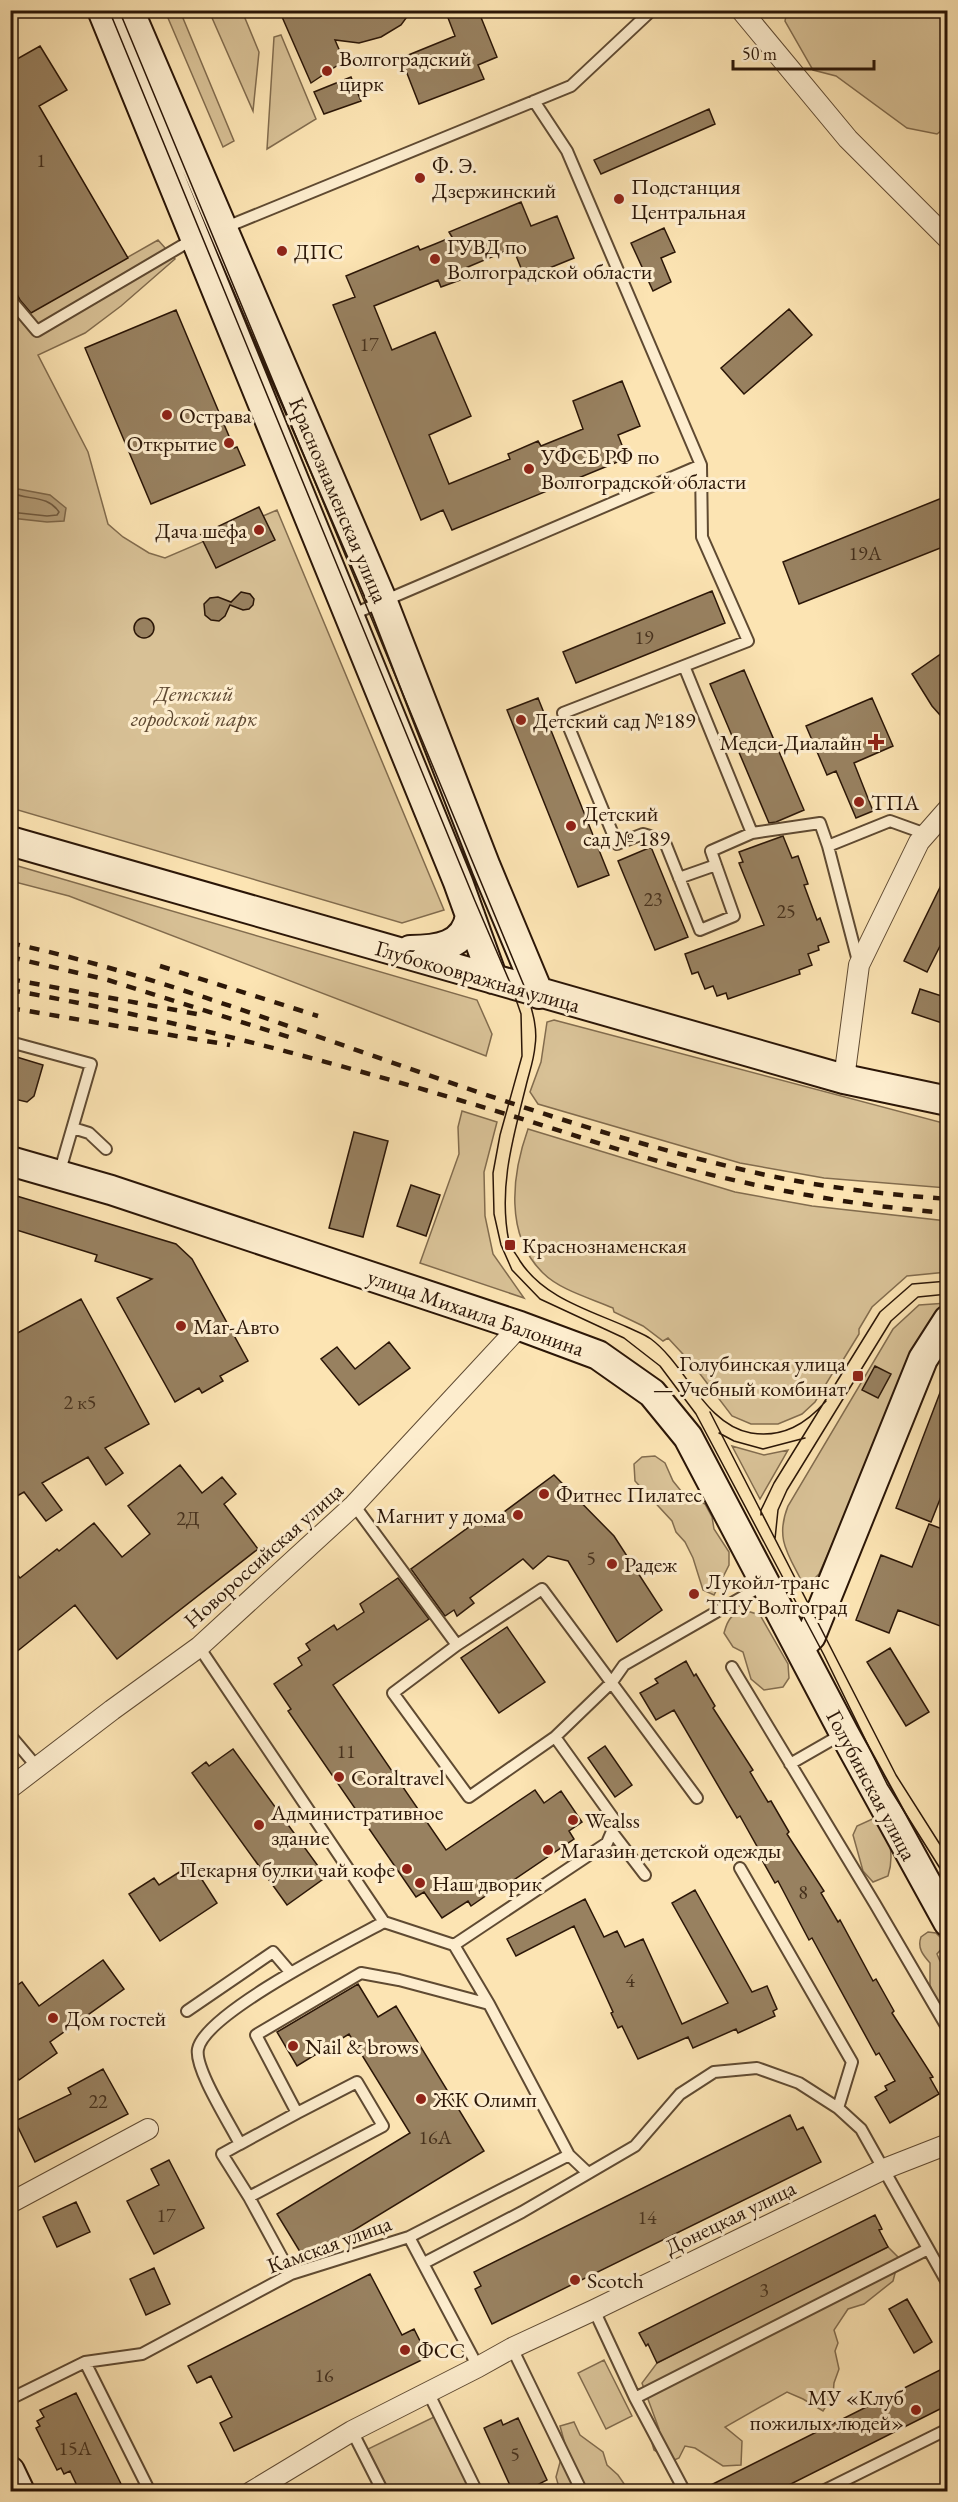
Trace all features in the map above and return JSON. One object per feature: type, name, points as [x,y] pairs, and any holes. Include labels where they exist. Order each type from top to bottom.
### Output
[{"type":"main road","name":"Краснознаменская улица","points":[[102,10],[383,602],[486,867],[540,994]]},
{"type":"main road","name":"Краснознаменская улица","points":[[129,10],[208,234],[348,616],[470,915],[493,979]]},
{"type":"main road","name":"Глубокоовражная улица","points":[[10,841],[844,1079],[948,1101]]},
{"type":"main road","points":[[389,950],[427,950],[449,945],[465,933],[470,915]]},
{"type":"main road","name":"улица Михаила Балонина","points":[[10,1161],[59,1174],[384,1279],[598,1355],[652,1393],[688,1437],[800,1647]]},
{"type":"main road","points":[[800,1647],[811,1636],[923,1359],[948,1320]]},
{"type":"main road","name":"Голубинская улица","points":[[800,1647],[844,1733],[948,1922]]},
{"type":"main road","points":[[10,2471],[20,2492]]},
{"type":"street","points":[[741,10],[848,139],[948,239]]},
{"type":"street","points":[[844,1079],[859,965],[919,842],[948,809]]},
{"type":"street","name":"Новороссийская улица","points":[[10,1788],[198,1647],[354,1505],[520,1326]]},
{"type":"street","points":[[10,2204],[148,2129]]},
{"type":"street","name":"Донецкая улица","points":[[254,2491],[352,2431],[512,2348],[884,2169],[948,2144]]},
{"type":"lane","points":[[10,299],[37,331],[208,234],[572,86],[652,10]]},
{"type":"lane","points":[[534,101],[567,151],[701,465],[702,537],[748,642],[563,713],[617,843],[643,834],[664,840],[700,930],[734,916],[711,851],[752,833],[820,823],[859,965]]},
{"type":"lane","points":[[348,616],[701,465]]},
{"type":"lane","points":[[684,666],[752,833]]},
{"type":"lane","points":[[828,846],[890,821],[926,834]]},
{"type":"lane","points":[[679,878],[716,865]]},
{"type":"lane","points":[[10,1042],[91,1064],[59,1174]]},
{"type":"lane","points":[[73,1128],[89,1132],[106,1149]]},
{"type":"lane","points":[[354,1505],[457,1645]]},
{"type":"lane","points":[[697,1798],[612,1682],[542,1589],[457,1645],[393,1693],[469,1797],[555,1737],[612,1682],[624,1665],[765,1584]]},
{"type":"lane","points":[[198,1647],[384,1922],[454,1945],[489,2004],[568,2155],[588,2173]]},
{"type":"lane","points":[[732,1667],[948,2029]]},
{"type":"lane","points":[[790,1764],[844,1733]]},
{"type":"lane","points":[[10,1735],[37,1767]]},
{"type":"lane","points":[[454,1945],[607,1843],[616,1822],[555,1737]]},
{"type":"lane","points":[[612,1832],[645,1875]]},
{"type":"lane","points":[[740,1868],[852,2062],[838,2108]]},
{"type":"lane","points":[[240,2144],[198,2064],[198,2048],[208,2033],[240,2003],[384,1922]]},
{"type":"lane","points":[[187,2011],[273,1952],[291,1973]]},
{"type":"lane","points":[[297,2113],[256,2035],[361,1973],[399,1980],[489,2004]]},
{"type":"lane","points":[[424,2263],[522,2212],[635,2146],[680,2094],[714,2072],[757,2068],[799,2083],[838,2108],[861,2129],[948,2284]]},
{"type":"lane","points":[[249,2197],[383,2126],[357,2082],[222,2154],[249,2197],[291,2274]]},
{"type":"lane","name":"Камская улица","points":[[10,2399],[85,2362],[142,2354],[291,2274],[409,2236],[568,2155]]},
{"type":"lane","points":[[409,2236],[478,2367]]},
{"type":"lane","points":[[635,2397],[928,2249]]},
{"type":"lane","points":[[594,2310],[635,2397],[685,2492]]},
{"type":"lane","points":[[512,2348],[582,2492]]},
{"type":"lane","points":[[85,2362],[150,2492]]},
{"type":"lane","points":[[428,2392],[477,2492]]},
{"type":"lane","points":[[821,2492],[948,2429]]},
{"type":"lane","points":[[352,2431],[383,2492]]},
{"type":"green space","points":[[165,11],[180,11],[234,141],[223,147]]},
{"type":"green space","points":[[209,11],[242,11],[259,52],[253,111]]},
{"type":"green space","points":[[787,11],[947,11],[947,126],[937,134],[907,128],[836,76],[813,70],[785,21]]},
{"type":"green space","points":[[281,35],[316,119],[267,149],[274,37]]},
{"type":"green space","name":"Детский городской парк","points":[[158,240],[175,259],[121,306],[85,333],[38,355],[88,452],[108,524],[123,537],[149,553],[165,558],[277,510],[444,910],[402,923],[11,808],[10,280],[28,314]]},
{"type":"green space","points":[[11,864],[477,1000],[492,1034],[486,1056],[69,896],[11,881]]},
{"type":"green space","points":[[554,1020],[947,1124],[947,1188],[824,1178],[740,1163],[538,1104],[530,1092],[541,1062],[547,1022]]},
{"type":"green space","points":[[462,1111],[497,1122],[484,1172],[485,1216],[493,1254],[524,1298],[420,1263],[459,1154],[458,1127]]},
{"type":"green space","points":[[528,1129],[735,1192],[812,1206],[947,1221],[947,1272],[907,1276],[872,1307],[859,1329],[859,1334],[835,1373],[832,1374],[815,1402],[802,1414],[778,1424],[751,1424],[732,1416],[694,1366],[668,1338],[663,1341],[643,1326],[614,1312],[613,1308],[558,1284],[543,1273],[531,1258],[522,1241],[515,1204],[518,1165]]},
{"type":"green space","points":[[947,1303],[947,1307],[914,1359],[819,1574],[805,1588],[789,1557],[783,1539],[784,1518],[788,1506],[893,1329],[919,1305]]},
{"type":"green space","points":[[732,1446],[764,1455],[788,1450],[760,1499]]},
{"type":"green space","points":[[655,1456],[665,1463],[673,1481],[681,1491],[705,1504],[712,1517],[714,1529],[729,1552],[729,1565],[714,1595],[703,1590],[693,1558],[685,1542],[676,1532],[672,1521],[635,1481],[634,1464],[642,1457]]},
{"type":"green space","points":[[747,1611],[760,1615],[788,1664],[789,1678],[783,1687],[764,1690],[751,1679],[743,1652],[733,1647],[724,1633],[731,1617]]},
{"type":"green space","points":[[879,1816],[888,1838],[891,1860],[888,1876],[873,1882],[863,1871],[853,1835],[857,1826]]},
{"type":"green space","points":[[928,1932],[936,1933],[943,1940],[943,1947],[937,1954],[940,1961],[947,1962],[947,2016],[934,1997],[930,1985],[930,1963],[920,1948],[921,1937]]},
{"type":"green space","points":[[888,2247],[899,2258],[893,2281],[864,2304],[848,2309],[834,2330],[838,2343],[835,2351],[839,2369],[833,2395],[823,2411],[787,2392],[725,2427],[742,2441],[741,2465],[723,2466],[695,2448],[685,2446],[679,2458],[672,2461],[654,2450],[652,2443],[659,2429],[642,2383],[657,2363]]},
{"type":"green space","points":[[604,2360],[632,2416],[606,2429],[578,2373]]},
{"type":"green space","points":[[436,2416],[473,2491],[389,2491],[368,2449]]},
{"type":"green space","points":[[574,2422],[580,2435],[603,2452],[607,2465],[618,2475],[629,2491],[560,2491],[556,2477],[565,2444],[560,2426]]},
{"type":"water","points":[[11,485],[18,489],[50,495],[66,508],[64,521],[47,522],[11,518]]},
{"type":"building","name":"Волгоградский цирк","points":[[279,10],[412,10],[401,25],[381,37],[359,43],[335,40],[344,61],[311,83]]},
{"type":"building","name":"Волгоградский цирк","points":[[445,10],[478,10],[497,57],[478,65],[484,79],[419,104],[401,58],[455,36]]},
{"type":"building","points":[[40,46],[67,90],[39,106],[128,258],[31,313],[20,300],[10,280],[10,63]]},
{"type":"building","points":[[351,77],[361,101],[324,114],[314,92]]},
{"type":"building","points":[[709,109],[715,124],[601,174],[594,160]]},
{"type":"building","points":[[521,202],[531,226],[557,216],[574,258],[525,278],[513,248],[456,272],[460,280],[441,287],[438,280],[374,306],[392,350],[435,332],[471,416],[429,435],[449,484],[510,459],[508,454],[538,441],[541,446],[583,429],[573,401],[622,381],[640,426],[618,435],[627,458],[452,530],[443,510],[421,520],[333,305],[355,297],[346,276],[418,246],[420,250],[452,237],[449,232]]},
{"type":"building","points":[[664,228],[675,252],[661,258],[671,282],[653,291],[631,243]]},
{"type":"building","points":[[789,309],[812,335],[744,394],[721,368]]},
{"type":"building","name":"Острава","points":[[176,310],[234,448],[237,447],[245,465],[151,504],[85,348]]},
{"type":"building","points":[[942,498],[948,511],[948,545],[799,604],[783,562]]},
{"type":"building","points":[[259,507],[275,540],[216,568],[200,535]]},
{"type":"building","points":[[712,591],[725,623],[576,683],[563,652]]},
{"type":"building","points":[[241,592],[250,594],[254,599],[249,609],[243,610],[230,605],[225,616],[219,621],[211,620],[205,615],[204,604],[210,598],[218,597],[231,602]]},
{"type":"building","points":[[140,618],[148,618],[154,624],[154,632],[148,638],[140,638],[134,632],[134,624]]},
{"type":"building","points":[[948,649],[948,724],[932,706],[912,674]]},
{"type":"building","points":[[744,670],[804,810],[776,822],[769,823],[710,684]]},
{"type":"building","name":"Детский сад № 189","points":[[538,698],[609,875],[578,887],[507,710]]},
{"type":"building","points":[[872,698],[893,746],[854,763],[873,811],[856,818],[836,771],[827,775],[806,726]]},
{"type":"building","points":[[783,836],[792,858],[798,856],[808,884],[804,885],[817,920],[820,918],[829,942],[818,946],[819,950],[808,954],[812,965],[799,970],[800,974],[728,999],[726,993],[717,996],[713,986],[705,989],[698,972],[692,974],[685,954],[764,925],[739,863],[743,862],[739,852]]},
{"type":"building","points":[[651,847],[688,937],[655,950],[618,861]]},
{"type":"building","points":[[948,871],[948,930],[927,972],[904,961]]},
{"type":"building","points":[[920,989],[948,998],[948,1025],[912,1013]]},
{"type":"building","points":[[10,1055],[43,1065],[34,1096],[27,1102],[10,1098]]},
{"type":"building","points":[[354,1132],[388,1141],[363,1237],[329,1228]]},
{"type":"building","points":[[411,1185],[440,1195],[426,1236],[397,1226]]},
{"type":"building","points":[[10,1194],[176,1244],[192,1259],[248,1361],[220,1376],[223,1381],[202,1393],[199,1388],[175,1402],[117,1298],[152,1279],[95,1261],[97,1255],[10,1228]]},
{"type":"building","points":[[81,1299],[149,1424],[105,1448],[123,1473],[106,1485],[88,1457],[42,1483],[62,1510],[46,1521],[24,1492],[10,1500],[10,1337]]},
{"type":"building","points":[[389,1342],[410,1368],[359,1405],[321,1359],[337,1347],[355,1369]]},
{"type":"building","points":[[875,1366],[891,1374],[878,1398],[862,1390]]},
{"type":"building","points":[[946,1377],[948,1479],[931,1522],[896,1508]]},
{"type":"building","points":[[180,1465],[202,1493],[222,1477],[236,1494],[224,1504],[258,1549],[117,1659],[75,1605],[10,1657],[10,1566],[20,1578],[94,1523],[122,1557],[150,1534],[128,1506]]},
{"type":"building","points":[[554,1475],[614,1536],[662,1610],[617,1642],[568,1561],[548,1556],[533,1569],[523,1559],[470,1598],[474,1603],[457,1616],[454,1610],[445,1616],[411,1569],[480,1519],[485,1526]]},
{"type":"building","points":[[929,1524],[948,1531],[948,1629],[898,1610],[889,1633],[856,1620],[881,1555],[912,1567]]},
{"type":"building","points":[[398,1578],[429,1619],[333,1685],[446,1850],[535,1790],[544,1803],[561,1791],[582,1822],[569,1831],[574,1839],[502,1888],[500,1886],[471,1906],[468,1901],[442,1918],[424,1892],[416,1897],[288,1711],[291,1709],[274,1684],[302,1665],[298,1658],[310,1650],[306,1644],[334,1625],[337,1630],[364,1612],[360,1604]]},
{"type":"building","points":[[507,1627],[545,1682],[499,1713],[461,1658]]},
{"type":"building","points":[[890,1648],[929,1712],[906,1726],[867,1662]]},
{"type":"building","points":[[686,1661],[753,1770],[750,1772],[768,1802],[771,1801],[789,1832],[787,1834],[824,1891],[821,1893],[838,1922],[840,1920],[873,1981],[876,1979],[894,2011],[892,2013],[933,2077],[930,2078],[939,2094],[890,2123],[875,2097],[887,2090],[885,2086],[895,2081],[879,2053],[876,2055],[812,1938],[809,1940],[778,1881],[775,1883],[757,1851],[759,1850],[740,1816],[737,1818],[674,1710],[656,1720],[640,1693],[658,1683],[655,1679]]},
{"type":"building","points":[[605,1746],[632,1785],[615,1797],[588,1758]]},
{"type":"building","name":"Административное здание","points":[[233,1749],[326,1877],[287,1905],[192,1773],[206,1762],[209,1766]]},
{"type":"building","points":[[192,1864],[217,1903],[160,1941],[129,1894],[154,1878],[159,1885]]},
{"type":"building","points":[[695,1890],[752,1992],[767,1986],[777,2009],[773,2011],[775,2016],[738,2033],[736,2029],[693,2048],[688,2037],[638,2059],[622,2026],[618,2028],[574,1926],[516,1956],[507,1939],[585,1899],[604,1937],[617,1931],[625,1947],[643,1939],[682,2024],[728,2003],[672,1903]]},
{"type":"building","name":"Дом гостей","points":[[103,1960],[124,1989],[50,2042],[57,2053],[19,2080],[10,2068],[10,1990],[22,1982],[39,2006]]},
{"type":"building","name":"ЖК Олимп","points":[[358,1984],[378,2017],[396,2006],[484,2151],[305,2260],[277,2214],[410,2133],[349,2034],[297,2066],[277,2032]]},
{"type":"building","points":[[103,2069],[128,2114],[35,2162],[15,2121],[71,2094],[68,2088]]},
{"type":"building","points":[[790,2115],[797,2130],[803,2127],[821,2162],[492,2324],[475,2289],[481,2286],[474,2272]]},
{"type":"building","points":[[169,2160],[204,2228],[154,2254],[127,2201],[159,2185],[151,2169]]},
{"type":"building","points":[[76,2202],[90,2232],[57,2247],[43,2217]]},
{"type":"building","points":[[875,2215],[882,2229],[879,2230],[888,2247],[657,2363],[648,2344],[646,2346],[639,2333]]},
{"type":"building","points":[[154,2268],[170,2304],[146,2315],[130,2279]]},
{"type":"building","points":[[370,2274],[402,2335],[414,2329],[428,2357],[234,2451],[220,2423],[232,2417],[211,2376],[197,2383],[188,2366]]},
{"type":"building","points":[[907,2299],[932,2342],[914,2353],[889,2309]]},
{"type":"building","points":[[942,2369],[948,2381],[948,2405],[775,2492],[697,2492]]},
{"type":"building","points":[[76,2393],[125,2492],[80,2492],[70,2471],[64,2474],[61,2468],[57,2470],[36,2428],[40,2426],[37,2421],[44,2417],[40,2410]]},
{"type":"building","points":[[518,2418],[547,2480],[535,2486],[538,2492],[513,2492],[484,2428],[501,2420],[503,2425]]},
{"type":"tram line","points":[[109,10],[521,1014],[522,1056],[500,1135],[493,1173],[494,1214],[501,1245],[512,1270],[540,1299],[624,1338],[660,1366],[696,1414],[824,1655],[887,1784],[948,1881]]},
{"type":"tram line","points":[[119,10],[527,993],[534,1019],[536,1039],[533,1061],[512,1144],[506,1183],[506,1222],[511,1247],[530,1274],[554,1294],[651,1339],[675,1364],[708,1407],[735,1428],[763,1434],[784,1431],[802,1423],[826,1401]]},
{"type":"tram line","points":[[761,1515],[761,1510],[774,1483],[880,1312],[912,1284],[948,1281]]},
{"type":"tram line","points":[[775,1539],[778,1510],[787,1490],[891,1321],[918,1297],[948,1294]]},
{"type":"tram line","points":[[710,1412],[896,1775],[948,1857]]},
{"type":"tram line","points":[[719,1433],[734,1441],[763,1449],[805,1438]]},
{"type":"railway","points":[[10,943],[145,978],[506,1101],[648,1145],[794,1181],[871,1192],[948,1199]]},
{"type":"railway","points":[[10,957],[108,980],[292,1038]]},
{"type":"railway","points":[[160,966],[318,1016]]},
{"type":"railway","points":[[10,979],[202,1015]]},
{"type":"railway","points":[[10,990],[136,1015],[324,1061],[637,1155],[713,1175],[779,1190],[846,1201],[948,1213]]},
{"type":"railway","points":[[10,1008],[230,1045]]},
{"type":"place","name":"Волгоградский цирк","points":[[327,71]]},
{"type":"place","name":"Ф. Э. Дзержинский","points":[[420,178]]},
{"type":"place","name":"Подстанция Центральная","points":[[619,199]]},
{"type":"place","name":"ДПС","points":[[282,251]]},
{"type":"place","name":"ГУВД по Волгоградской области","points":[[435,259]]},
{"type":"place","name":"Острава","points":[[167,415]]},
{"type":"place","name":"Открытие","points":[[229,443]]},
{"type":"place","name":"УФСБ РФ по Волгоградской области","points":[[529,469]]},
{"type":"place","name":"Дача шефа","points":[[259,530]]},
{"type":"place","name":"Детский сад №189","points":[[521,720]]},
{"type":"place","name":"Медси-Диалайн","points":[[876,742]]},
{"type":"place","name":"ТПА","points":[[859,802]]},
{"type":"place","name":"Детский сад № 189","points":[[571,826]]},
{"type":"place","name":"Краснознаменская","points":[[510,1245]]},
{"type":"place","name":"Маг-Авто","points":[[181,1326]]},
{"type":"place","name":"Голубинская улица — Учебный комбинат","points":[[858,1376]]},
{"type":"place","name":"Фитнес Пилатес","points":[[544,1494]]},
{"type":"place","name":"Магнит у дома","points":[[518,1515]]},
{"type":"place","name":"Радеж","points":[[612,1564]]},
{"type":"place","name":"Лукойл-транс ТПУ Волгоград","points":[[694,1594]]},
{"type":"place","name":"Coraltravel","points":[[339,1777]]},
{"type":"place","name":"Wealss","points":[[573,1820]]},
{"type":"place","name":"Административное здание","points":[[259,1825]]},
{"type":"place","name":"Магазин детской одежды","points":[[548,1850]]},
{"type":"place","name":"Пекарня булки чай кофе","points":[[407,1869]]},
{"type":"place","name":"Наш дворик","points":[[420,1883]]},
{"type":"place","name":"Дом гостей","points":[[53,2018]]},
{"type":"place","name":"Nail & brows","points":[[293,2046]]},
{"type":"place","name":"ЖК Олимп","points":[[421,2099]]},
{"type":"place","name":"Scotch","points":[[575,2280]]},
{"type":"place","name":"ФСС","points":[[405,2350]]},
{"type":"place","name":"МУ «Клуб пожилых людей»","points":[[916,2410]]}]
